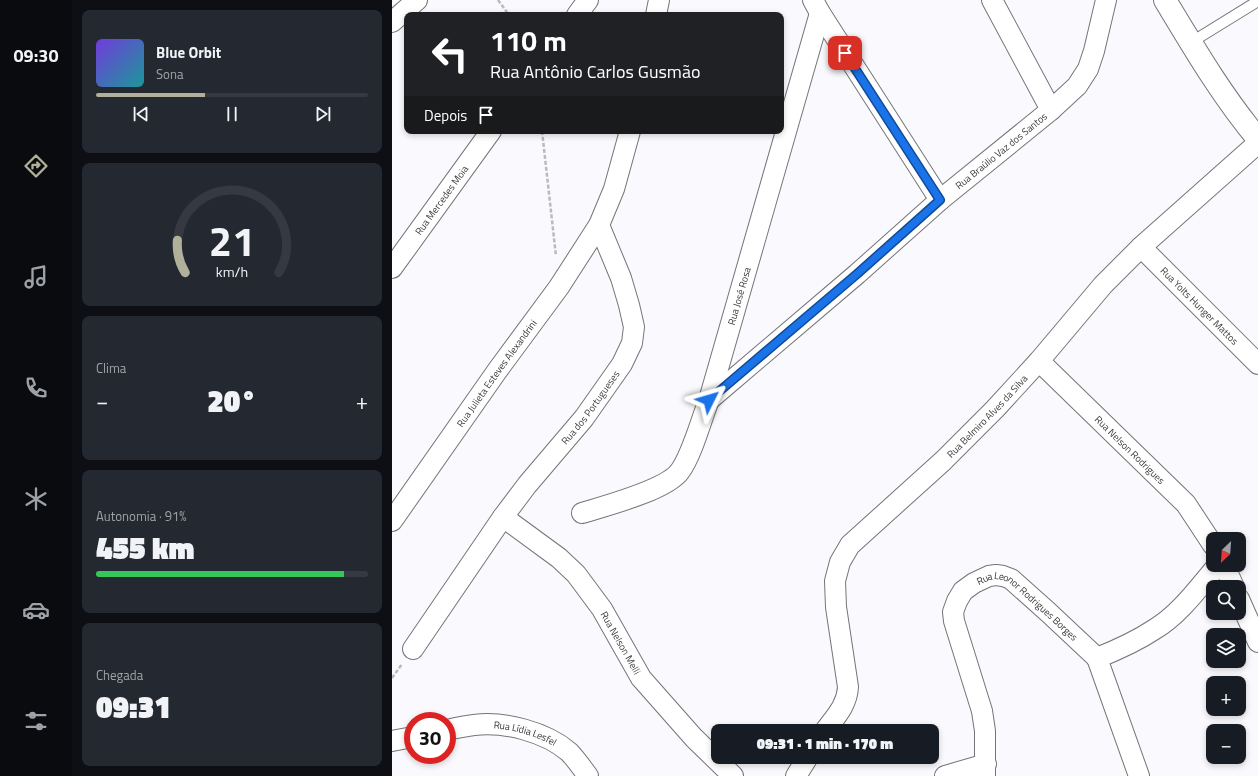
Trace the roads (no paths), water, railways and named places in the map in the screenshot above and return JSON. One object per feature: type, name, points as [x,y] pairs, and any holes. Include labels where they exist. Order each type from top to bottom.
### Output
[{"type":"street","points":[[392,22],[417,0]]},
{"type":"street","points":[[579,12],[588,0]]},
{"type":"street","points":[[657,12],[659,0]]},
{"type":"street","points":[[992,0],[1051,110]]},
{"type":"street","name":"Rua Braúlio Vaz dos Santos","points":[[709,400],[857,274],[940,200],[1051,110],[1077,86],[1088,70],[1106,0]]},
{"type":"street","points":[[1165,0],[1211,76],[1241,119],[1258,139]]},
{"type":"street","points":[[816,7],[940,200]]},
{"type":"street","name":"Rua José Rosa","points":[[784,125],[816,7]]},
{"type":"street","name":"Rua Mercedes Moia","points":[[392,268],[489,134]]},
{"type":"street","points":[[600,225],[614,189],[629,134]]},
{"type":"street","name":"Rua José Rosa","points":[[582,513],[642,494],[672,480],[680,472],[688,458],[709,400],[781,134]]},
{"type":"street","name":"Rua Belmiro Alves da Silva","points":[[831,724],[844,705],[847,697],[848,687],[836,607],[835,581],[840,562],[850,545],[943,461],[995,409],[1039,361],[1103,285],[1141,247],[1258,143]]},
{"type":"street","name":"Rua Julieta Esteves Alexandrini","points":[[392,521],[497,371],[560,287],[600,225]]},
{"type":"street","name":"Rua dos Portugueses","points":[[413,649],[502,517],[526,485],[584,418],[622,364],[632,343],[634,327],[629,306],[621,278],[600,225]]},
{"type":"street","name":"Rua Yolts Hunger Mattos","points":[[1141,247],[1258,364]]},
{"type":"street","name":"Rua Nelson Rodrigues","points":[[1039,361],[1186,504],[1206,534]]},
{"type":"street","name":"Rua Nelson Melli","points":[[502,517],[559,558],[576,574],[602,609],[641,678],[694,738],[733,776]]},
{"type":"street","points":[[1139,776],[1097,658],[1156,629],[1176,613],[1212,572]]},
{"type":"street","name":"Rua Leonor Rodrigues Borges","points":[[986,770],[985,731],[982,711],[954,621],[953,612],[956,601],[963,591],[974,583],[989,576],[996,575],[1011,580],[1097,658]]},
{"type":"street","points":[[1246,608],[1254,618],[1258,642]]},
{"type":"street","name":"Rua Lídia Lesfel","points":[[456,728],[475,724],[506,726],[536,732],[553,741],[570,753],[588,776]]},
{"type":"street","points":[[392,741],[404,739]]},
{"type":"street","points":[[796,776],[804,764]]},
{"type":"street","points":[[945,776],[986,770]]},
{"type":"lane","points":[[1190,43],[1258,1]]}]
